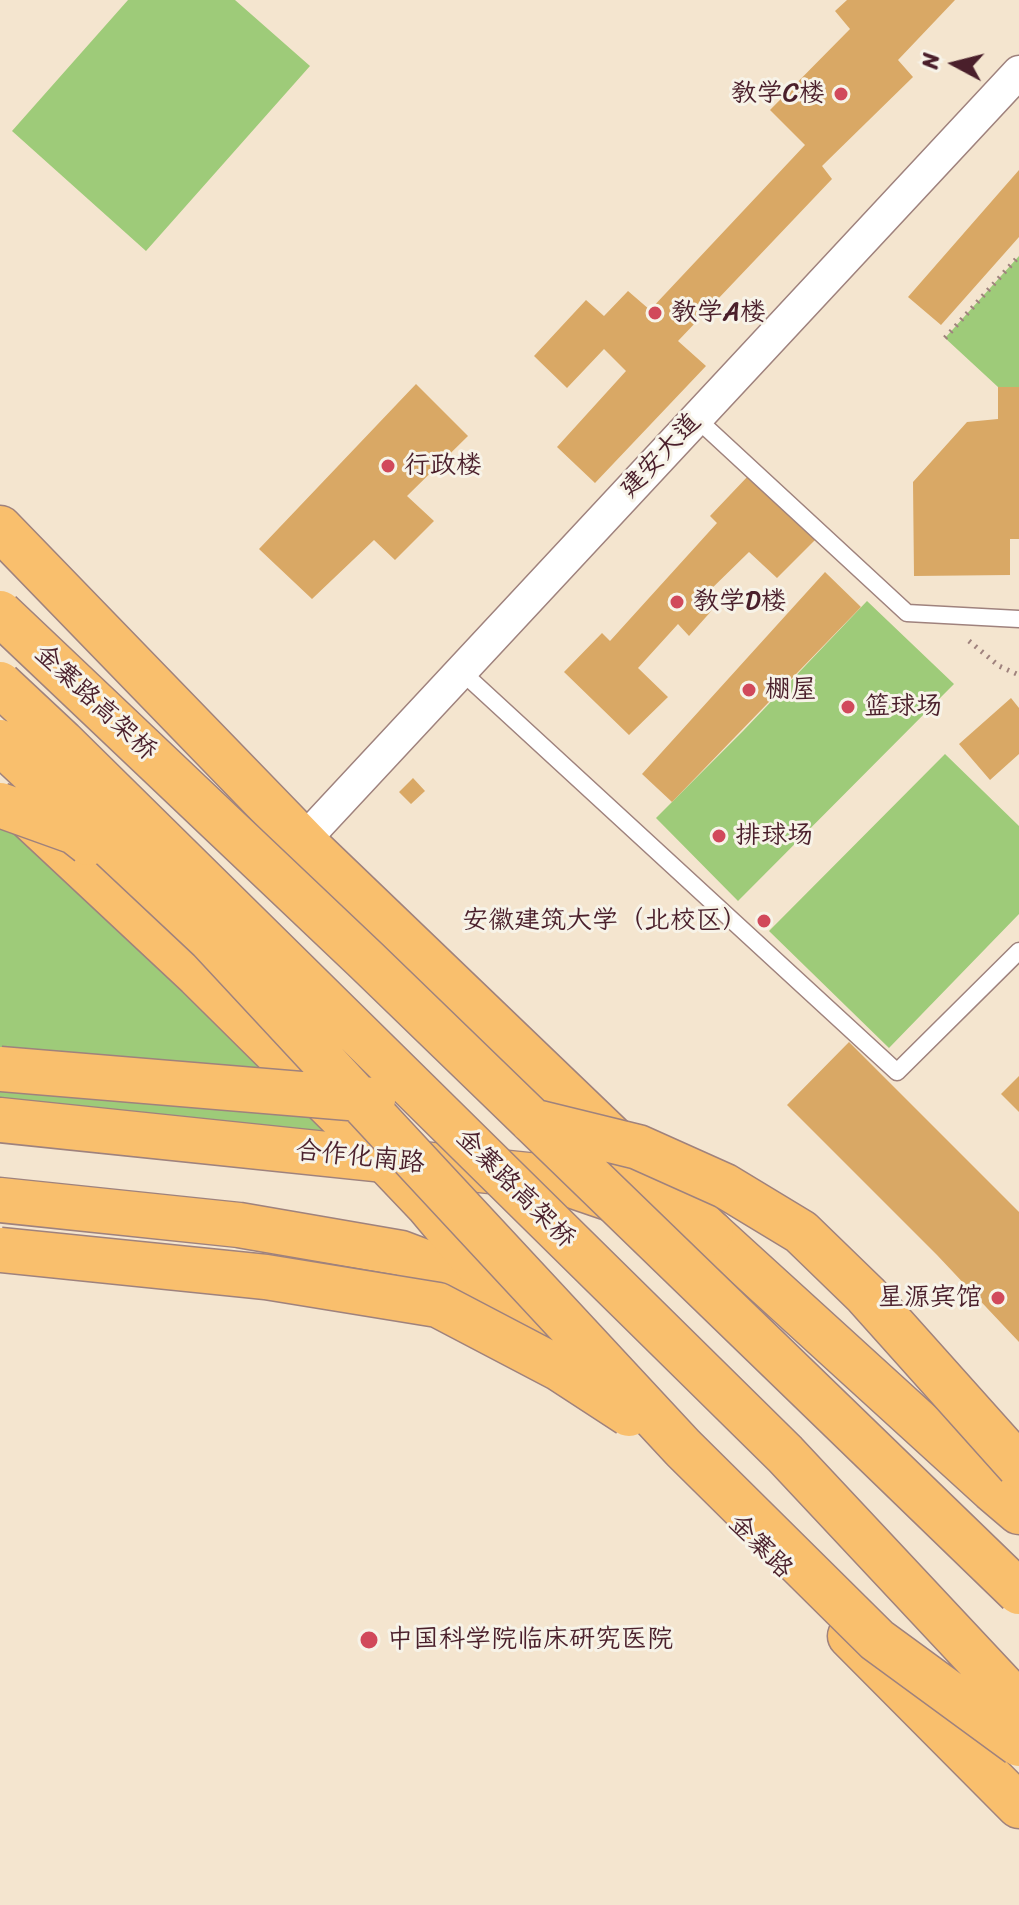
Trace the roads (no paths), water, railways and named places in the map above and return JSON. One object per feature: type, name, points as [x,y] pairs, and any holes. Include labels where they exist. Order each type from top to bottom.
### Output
[{"type":"main road","points":[[0,528],[303,841],[711,1233],[1019,1512]]},
{"type":"main road","name":"金寨路高架桥","points":[[0,613],[367,961],[1019,1592]]},
{"type":"main road","name":"金寨路高架桥","points":[[0,684],[785,1454],[1019,1704]]},
{"type":"main road","points":[[0,742],[210,939],[683,1448],[877,1640],[1019,1744]]},
{"type":"main road","name":"金寨路","points":[[0,790],[198,975],[387,1162],[427,1204],[499,1290],[1019,1806]]},
{"type":"main road","points":[[0,805],[75,832],[210,939]]},
{"type":"main road","points":[[0,1069],[491,1111],[638,1147],[725,1186],[801,1232],[866,1295],[1019,1466]]},
{"type":"main road","name":"合作化南路","points":[[0,1120],[547,1177],[711,1233]]},
{"type":"main road","points":[[0,1200],[239,1225],[401,1253],[499,1290]]},
{"type":"main road","points":[[0,1250],[266,1277],[438,1305],[560,1369],[683,1448]]},
{"type":"street","name":"建安大道","points":[[303,841],[1019,72]]},
{"type":"lane","points":[[696,418],[907,613],[1019,619]]},
{"type":"lane","points":[[461,671],[897,1072],[1019,951]]},
{"type":"place","name":"教学C楼","points":[[841,94]]},
{"type":"place","name":"教学A楼","points":[[655,313]]},
{"type":"place","name":"行政楼","points":[[388,466]]},
{"type":"place","name":"教学D楼","points":[[677,602]]},
{"type":"place","name":"棚屋","points":[[749,690]]},
{"type":"place","name":"篮球场","points":[[848,707]]},
{"type":"place","name":"排球场","points":[[719,836]]},
{"type":"place","name":"安徽建筑大学（北校区）","points":[[764,921]]},
{"type":"place","name":"星源宾馆","points":[[998,1298]]},
{"type":"place","name":"中国科学院临床研究医院","points":[[369,1640]]}]
